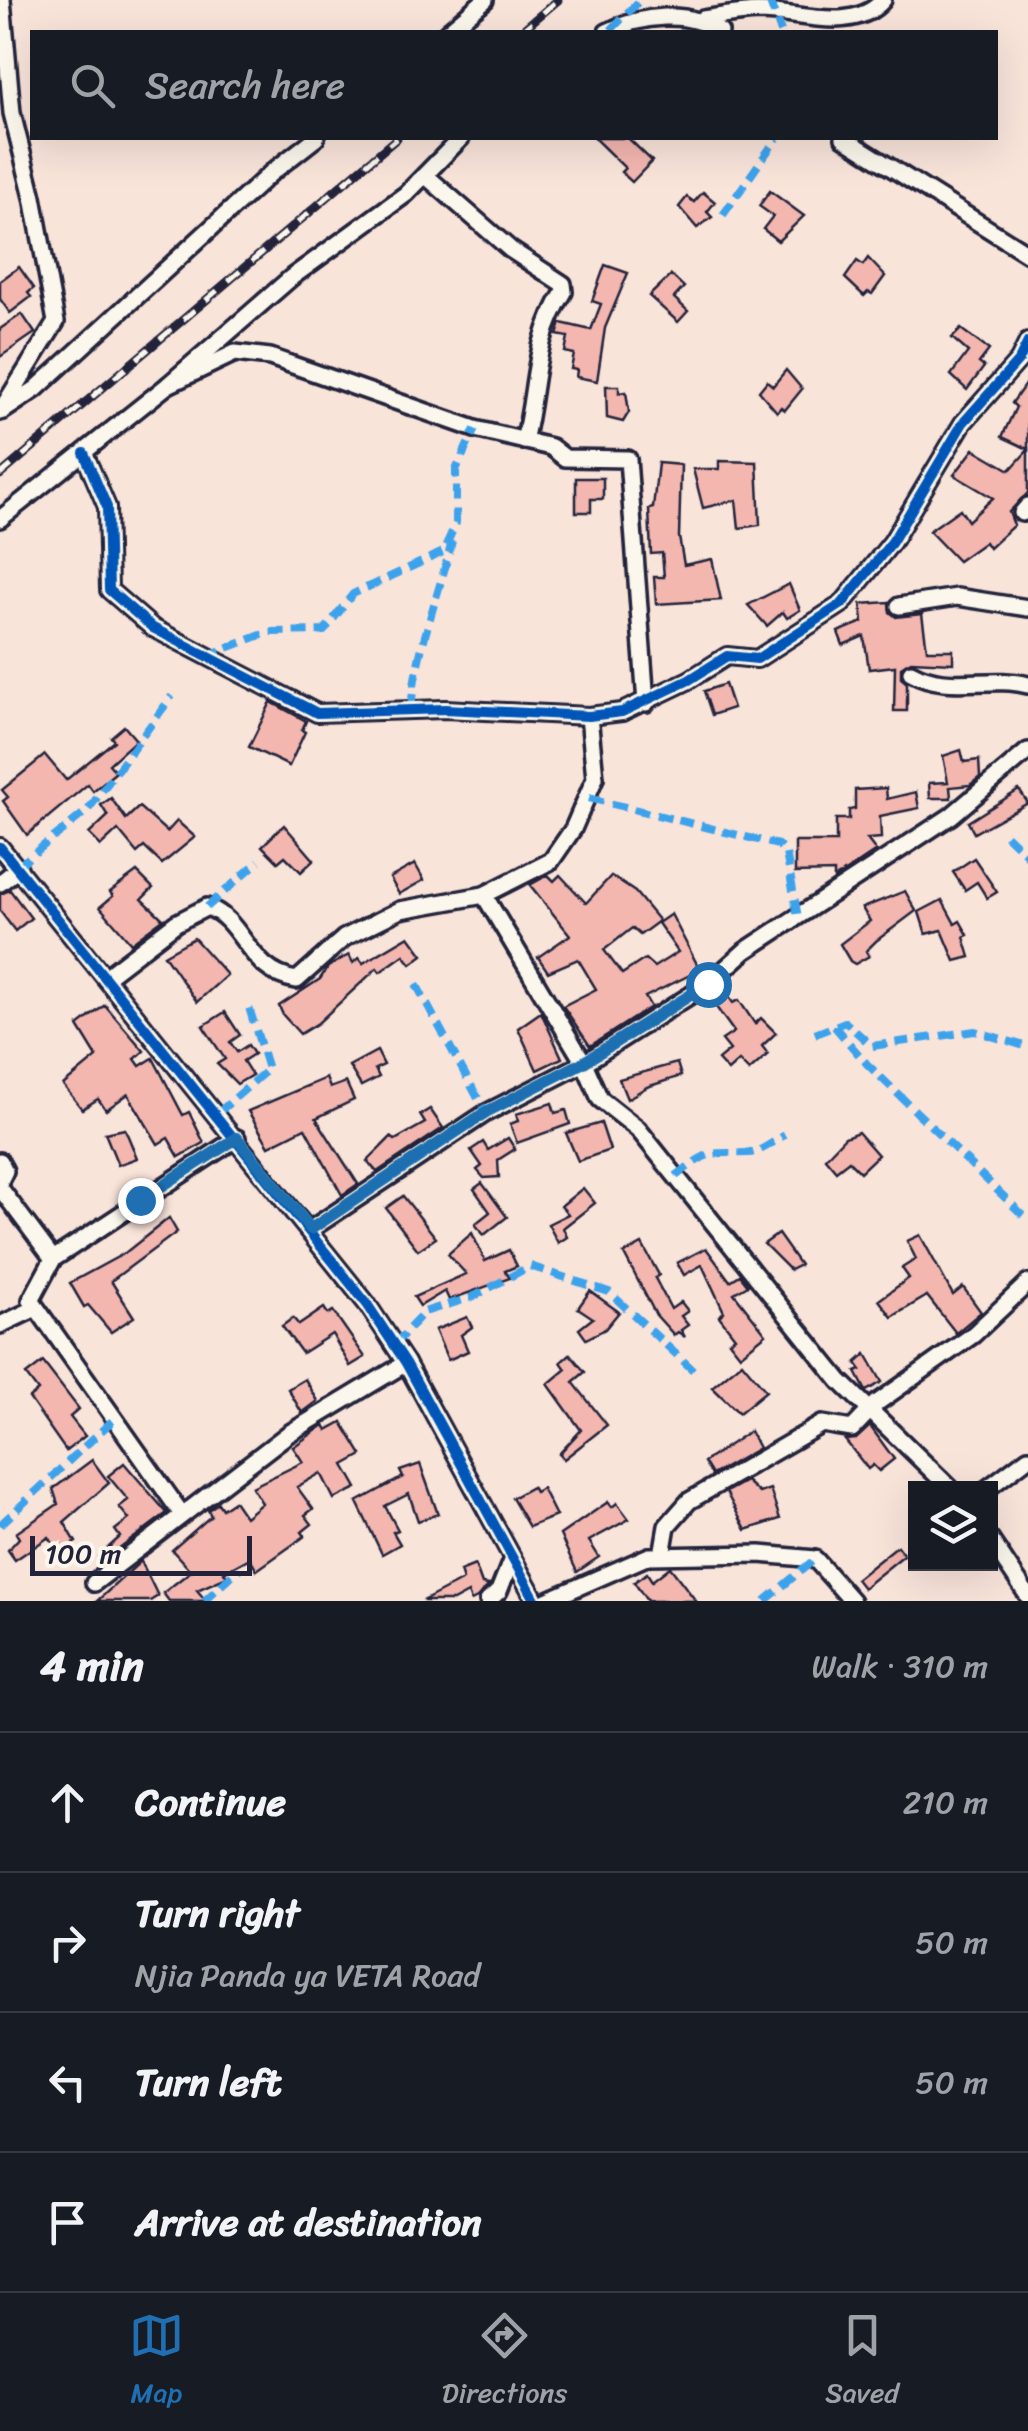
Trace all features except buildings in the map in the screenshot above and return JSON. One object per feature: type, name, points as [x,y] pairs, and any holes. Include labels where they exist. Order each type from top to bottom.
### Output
[{"type":"street","points":[[0,412],[56,322],[33,197],[12,113],[2,0]]},
{"type":"street","points":[[449,30],[485,0]]},
{"type":"street","points":[[613,30],[644,20],[703,20],[758,12],[850,18],[869,13],[883,0]]},
{"type":"street","points":[[703,20],[717,30]]},
{"type":"street","points":[[0,412],[36,389],[271,173],[313,140]]},
{"type":"street","points":[[0,519],[168,385],[292,276],[406,194],[459,140]]},
{"type":"street","points":[[847,140],[1028,254]]},
{"type":"street","points":[[425,175],[511,250],[563,284],[564,292],[540,340],[533,369],[534,401],[524,441]]},
{"type":"street","points":[[84,454],[107,507],[109,590],[153,628],[222,665],[328,715],[446,709],[589,716],[646,703],[727,656],[757,659],[842,604],[899,531],[963,423],[1019,360],[1028,342]]},
{"type":"street","points":[[168,385],[245,353],[270,357],[475,430],[552,447],[565,458],[631,461],[646,703]]},
{"type":"street","points":[[898,606],[958,597],[1028,608]]},
{"type":"street","points":[[911,672],[942,683],[1000,680],[1028,685]]},
{"type":"street","points":[[107,976],[202,908],[220,914],[262,966],[294,980],[306,975],[344,938],[400,910],[484,896],[551,860],[572,829],[595,778],[589,716]]},
{"type":"street","points":[[311,1229],[486,1112],[584,1062],[708,984],[745,951],[912,844],[975,798],[1028,751]]},
{"type":"street","points":[[0,847],[311,1229],[406,1363],[536,1601]]},
{"type":"street","points":[[0,884],[19,868]]},
{"type":"street","points":[[484,896],[584,1062],[600,1099],[638,1128],[868,1411],[943,1481]]},
{"type":"street","points":[[181,1513],[34,1309],[35,1288],[53,1259],[237,1138]]},
{"type":"street","points":[[0,1161],[5,1174],[0,1185],[53,1259]]},
{"type":"street","points":[[662,1555],[667,1526],[689,1500],[822,1424],[852,1430],[868,1411],[972,1335],[1028,1283]]},
{"type":"street","points":[[0,1325],[34,1309]]},
{"type":"street","points":[[94,1583],[288,1434],[406,1363]]},
{"type":"street","points":[[997,1481],[1028,1458]]},
{"type":"street","points":[[998,1551],[1028,1596]]},
{"type":"street","points":[[546,1601],[638,1559],[662,1555],[806,1557],[828,1569],[852,1601]]},
{"type":"street","points":[[488,1601],[499,1590],[511,1561]]},
{"type":"railway","points":[[522,30],[558,0]]},
{"type":"railway","points":[[0,475],[395,140]]},
{"type":"marked path","points":[[611,30],[640,0]]},
{"type":"marked path","points":[[769,0],[780,30]]},
{"type":"marked path","points":[[723,215],[776,140]]},
{"type":"marked path","points":[[206,656],[269,632],[324,631],[353,594],[443,552],[456,523],[456,470],[475,429]]},
{"type":"marked path","points":[[411,709],[422,645],[452,541]]},
{"type":"marked path","points":[[17,867],[88,810],[172,696]]},
{"type":"marked path","points":[[589,798],[778,845],[786,853],[798,917]]},
{"type":"marked path","points":[[1006,835],[1028,856]]},
{"type":"marked path","points":[[207,907],[259,861]]},
{"type":"marked path","points":[[416,984],[486,1113]]},
{"type":"marked path","points":[[218,1113],[268,1069],[247,1001]]},
{"type":"marked path","points":[[815,1034],[845,1022],[872,1046],[975,1031],[1028,1047]]},
{"type":"marked path","points":[[834,1026],[867,1064],[1028,1220]]},
{"type":"marked path","points":[[676,1176],[704,1157],[753,1152],[785,1135]]},
{"type":"marked path","points":[[394,1345],[424,1312],[473,1297],[530,1266],[609,1292],[693,1370]]},
{"type":"marked path","points":[[0,1525],[112,1421]]},
{"type":"marked path","points":[[765,1601],[815,1559]]},
{"type":"marked path","points":[[204,1601],[239,1569]]},
{"type":"cycle path","points":[[84,453],[107,507],[109,590],[153,628],[317,713],[445,709],[589,716],[622,712],[689,680],[727,656],[757,659],[842,604],[892,542],[963,423],[1019,360],[1028,342]]},
{"type":"cycle path","points":[[0,847],[367,1304],[406,1363],[536,1601]]},
{"type":"route","points":[[140,1200],[237,1138],[311,1229],[486,1112],[584,1062],[708,984]]}]
